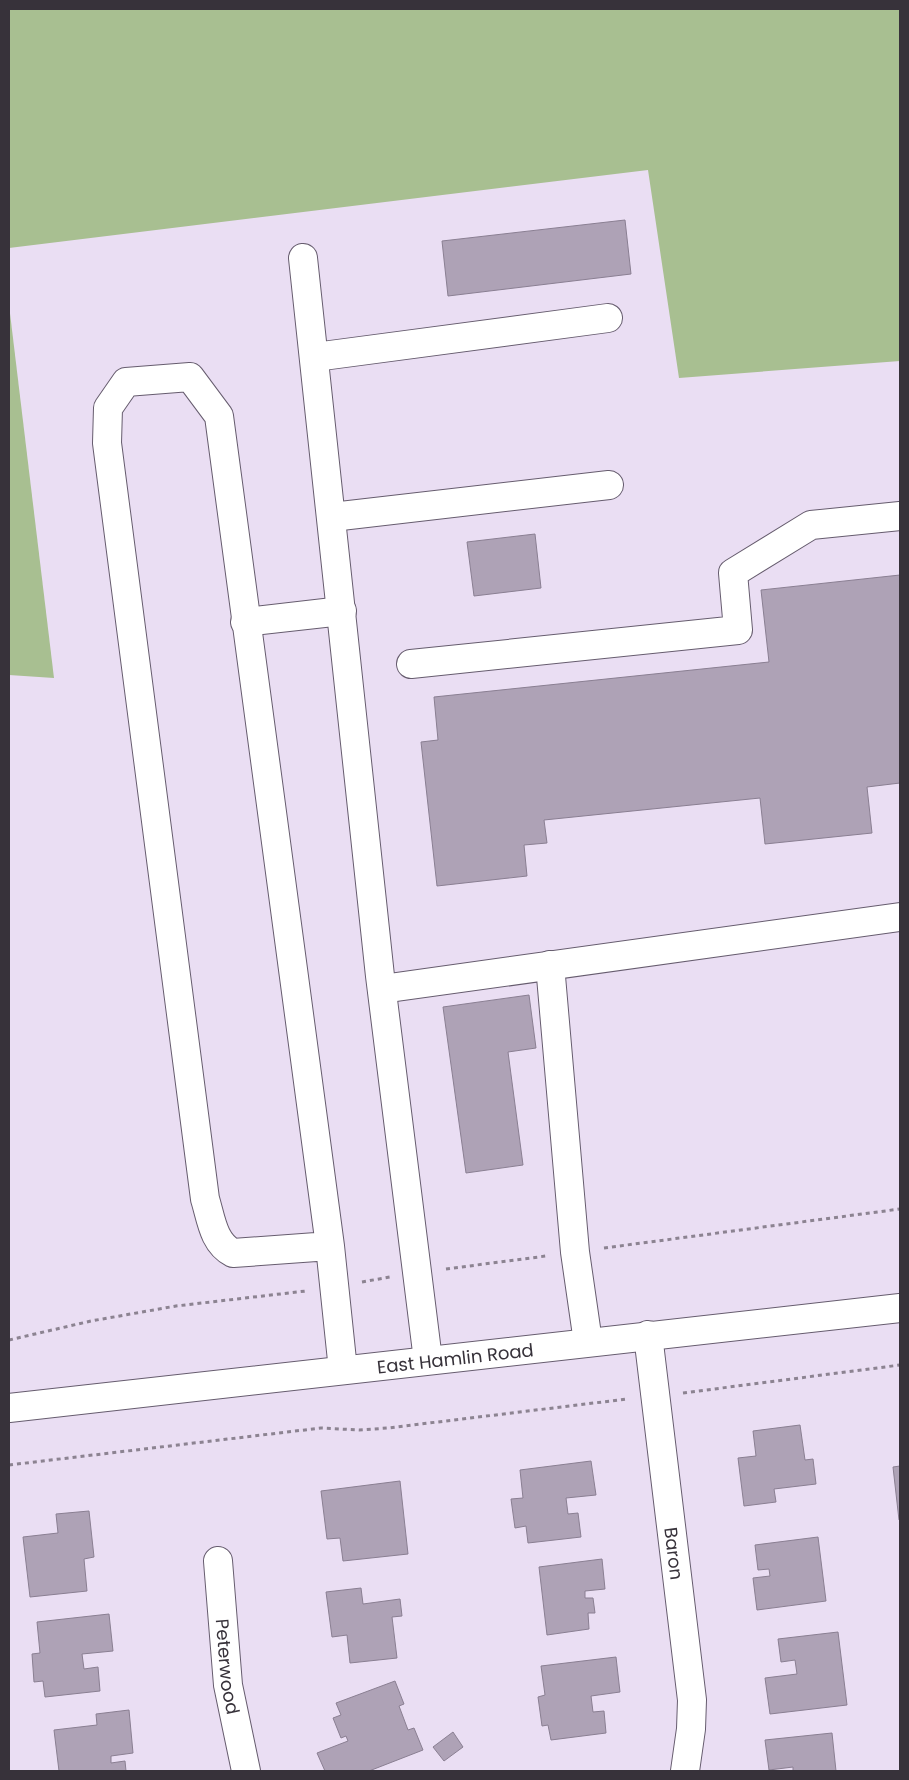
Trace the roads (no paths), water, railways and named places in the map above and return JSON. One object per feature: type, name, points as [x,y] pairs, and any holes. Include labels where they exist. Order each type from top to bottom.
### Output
[{"type":"street","points":[[303,258],[382,989],[428,1360]]},
{"type":"street","points":[[315,358],[608,318]]},
{"type":"street","points":[[330,1246],[233,1253],[224,1249],[216,1237],[205,1199],[107,443],[108,408],[126,382],[190,377],[218,416],[330,1246],[343,1370]]},
{"type":"street","points":[[332,517],[609,485]]},
{"type":"street","points":[[411,664],[738,630],[733,573],[811,525],[900,516]]},
{"type":"street","points":[[245,622],[342,611]]},
{"type":"street","points":[[382,989],[550,964],[900,917]]},
{"type":"street","points":[[550,964],[575,1252],[588,1342]]},
{"type":"street","name":"East Hamlin Road","points":[[9,1408],[900,1308]]},
{"type":"street","name":"Baron","points":[[648,1335],[692,1700],[691,1729],[684,1771]]},
{"type":"street","name":"Peterwood","points":[[218,1560],[228,1686],[234,1725],[246,1771]]}]
